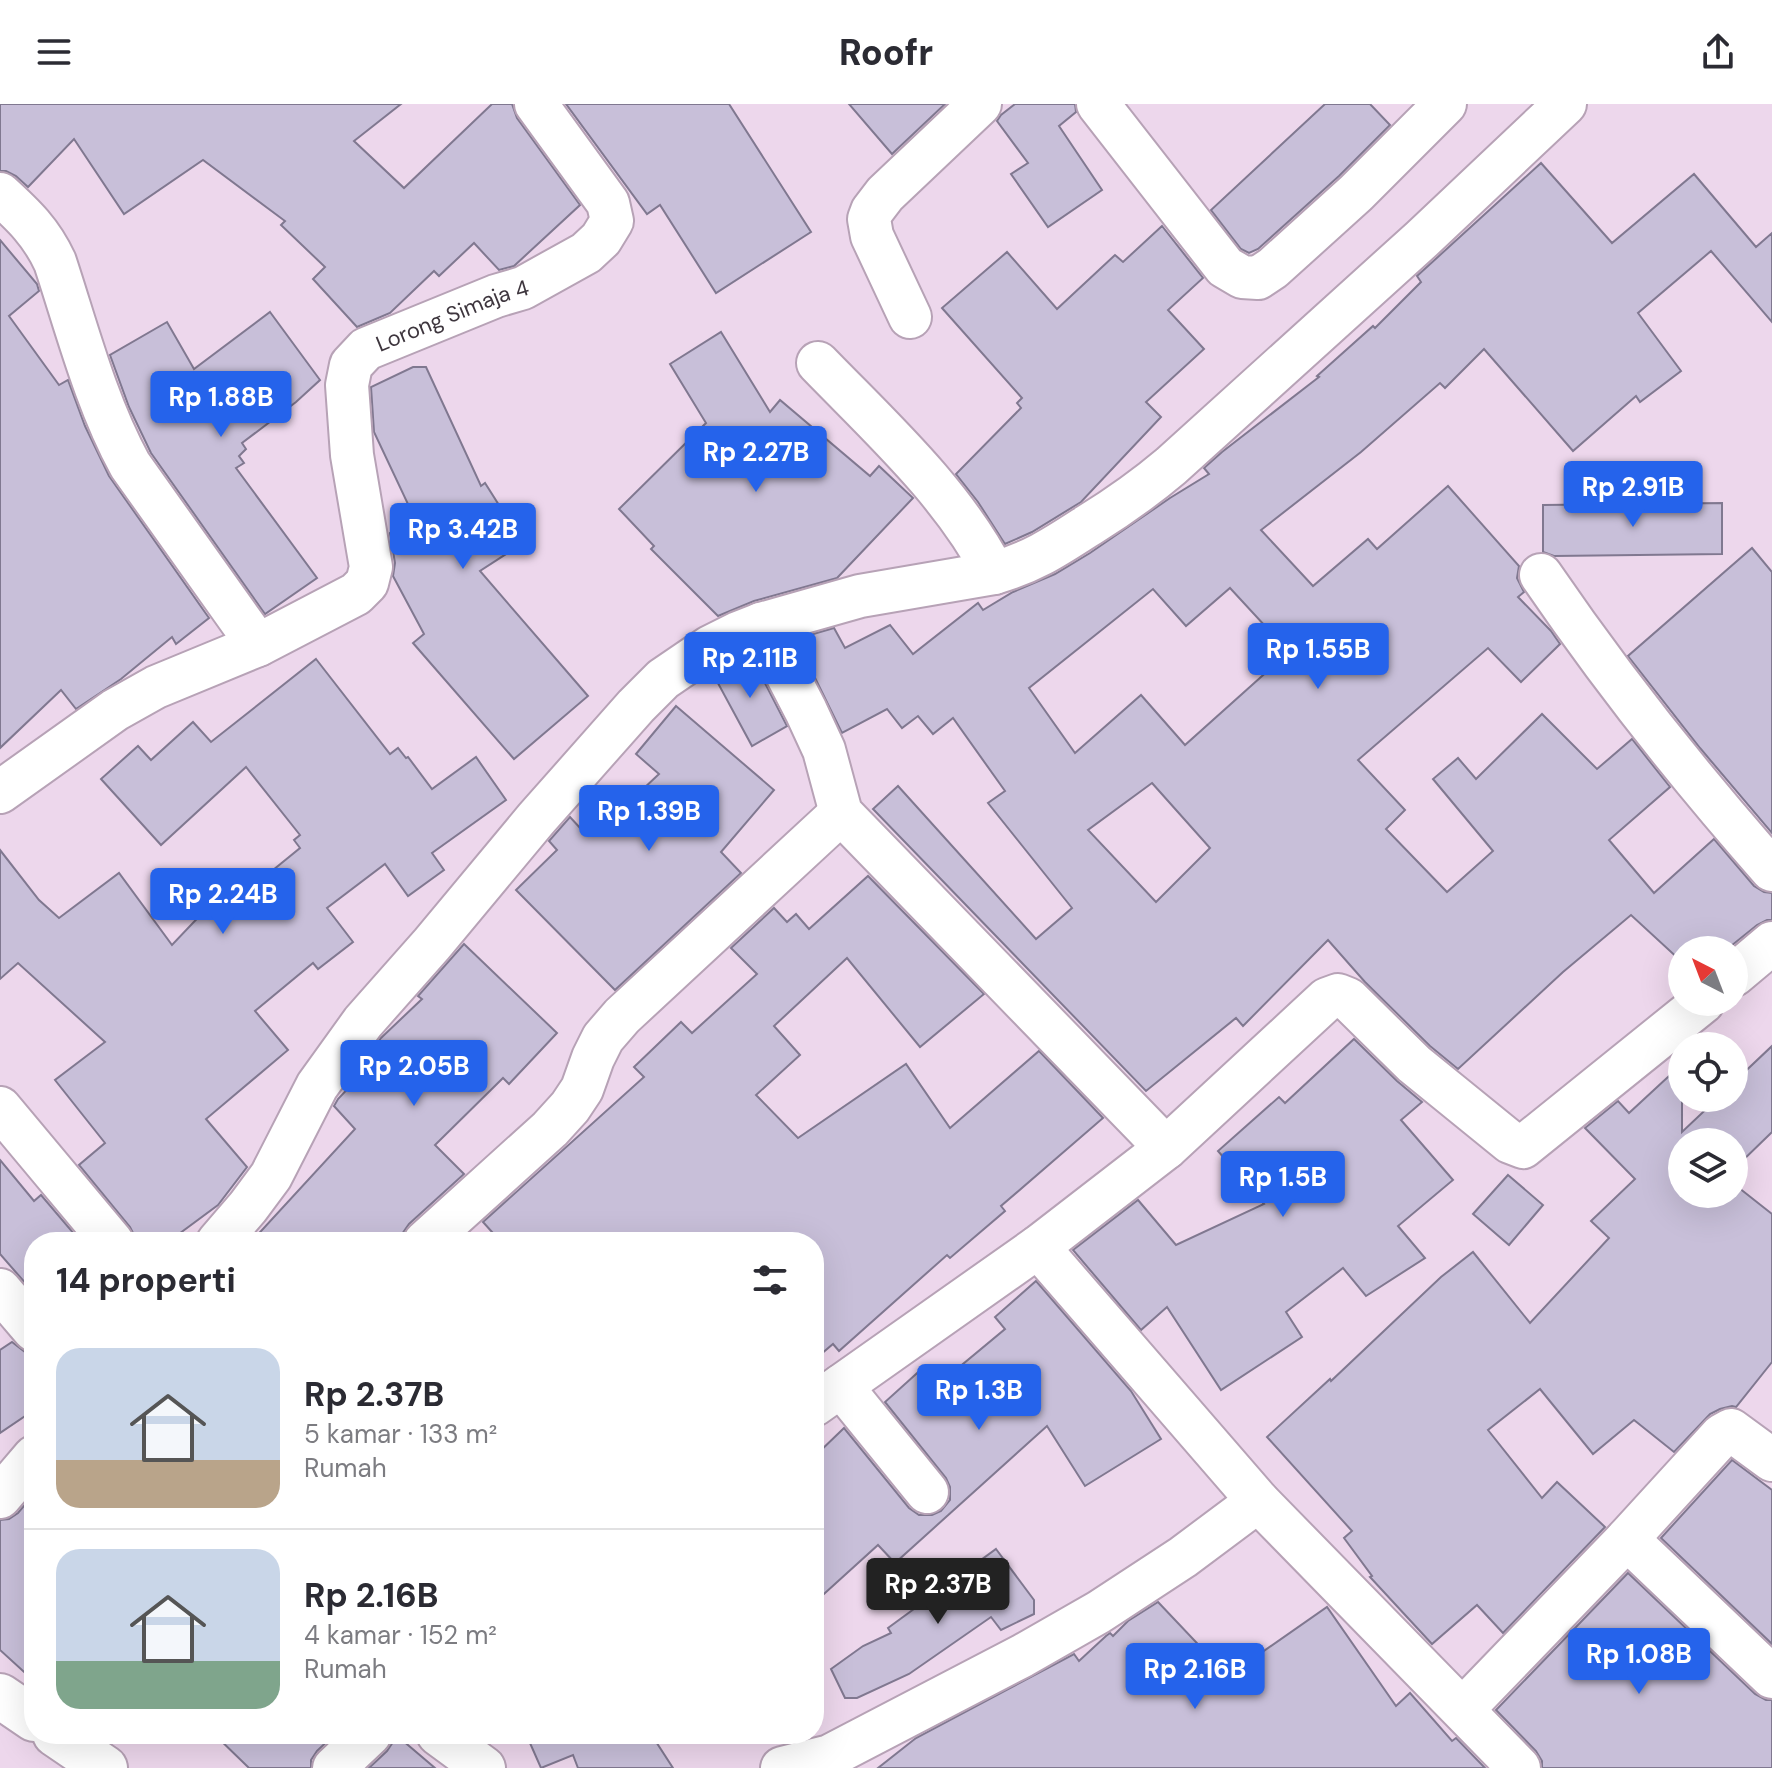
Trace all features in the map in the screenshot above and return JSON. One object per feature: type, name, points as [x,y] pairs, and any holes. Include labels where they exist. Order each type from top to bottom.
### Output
[{"type":"main road","points":[[0,1696],[24,1712]]},
{"type":"main road","points":[[70,1744],[105,1768]]},
{"type":"street","name":"Lorong Simaja 4","points":[[0,792],[129,702],[156,687],[258,645],[356,594],[367,583],[371,567],[352,455],[347,385],[351,365],[366,349],[523,288],[586,253],[601,239],[612,221],[608,203],[536,104]]},
{"type":"street","points":[[910,317],[872,236],[869,219],[885,194],[980,104]]},
{"type":"street","points":[[1098,104],[1225,267],[1242,277],[1258,278],[1356,193],[1445,104]]},
{"type":"street","points":[[227,1232],[271,1176],[317,1086],[363,1022],[536,819],[663,679],[710,647],[761,624],[860,596],[994,573],[1044,555],[1150,485],[1422,239],[1565,104]]},
{"type":"street","points":[[0,194],[45,240],[105,412],[130,465],[258,645]]},
{"type":"street","points":[[818,363],[911,459],[981,547],[994,573]]},
{"type":"street","points":[[1541,575],[1642,716],[1772,870]]},
{"type":"street","points":[[761,624],[824,750],[841,813],[1166,1148]]},
{"type":"street","points":[[436,1232],[550,1129],[570,1107],[582,1089],[603,1038],[622,1016],[841,813]]},
{"type":"street","points":[[1748,963],[1772,943]]},
{"type":"street","points":[[927,1492],[827,1396],[1038,1247],[1166,1148],[1327,999],[1338,995],[1348,999],[1443,1089],[1510,1142],[1523,1147],[1686,1016]]},
{"type":"street","points":[[0,1108],[104,1232]]},
{"type":"street","points":[[1038,1247],[1258,1501],[1519,1768]]},
{"type":"street","points":[[0,1290],[24,1318]]},
{"type":"street","points":[[1463,1709],[1627,1539],[1722,1435],[1731,1430],[1772,1460]]},
{"type":"street","points":[[0,1497],[24,1469]]},
{"type":"street","points":[[782,1768],[836,1762],[1099,1612],[1183,1557],[1258,1501]]},
{"type":"street","points":[[1627,1539],[1772,1677]]},
{"type":"street","points":[[334,1768],[359,1744]]},
{"type":"street","points":[[452,1744],[484,1768]]},
{"type":"building","points":[[0,104],[401,104],[354,141],[404,188],[492,104],[512,104],[517,118],[580,205],[514,266],[499,270],[474,243],[439,276],[434,271],[390,313],[357,327],[313,279],[325,267],[281,225],[285,221],[203,160],[124,214],[74,139],[28,187],[16,176],[0,171]]},
{"type":"building","points":[[566,104],[729,104],[811,232],[716,293],[660,205],[647,214]]},
{"type":"building","points":[[849,104],[945,104],[892,154]]},
{"type":"building","points":[[1015,104],[1075,104],[1076,112],[1059,126],[1102,190],[1048,227],[1011,174],[1028,163],[997,121]]},
{"type":"building","points":[[1325,104],[1370,104],[1390,125],[1258,249],[1249,253],[1241,249],[1211,210]]},
{"type":"building","points":[[1541,163],[1612,243],[1694,174],[1756,247],[1772,233],[1772,322],[1711,251],[1638,313],[1681,371],[1640,402],[1636,396],[1573,451],[1484,349],[1445,388],[1440,383],[1361,452],[1261,530],[1313,586],[1368,539],[1377,549],[1448,486],[1519,566],[1517,578],[1524,592],[1518,597],[1560,644],[1521,682],[1488,648],[1358,760],[1405,810],[1386,829],[1447,892],[1493,851],[1433,779],[1458,758],[1476,779],[1542,714],[1597,769],[1632,739],[1670,787],[1609,840],[1654,893],[1714,839],[1754,886],[1772,893],[1772,920],[1757,925],[1743,936],[1668,936],[1668,949],[1631,915],[1563,972],[1458,1069],[1365,982],[1328,940],[1243,1026],[1236,1018],[1146,1091],[873,809],[898,786],[1036,939],[1072,908],[988,803],[1005,791],[953,718],[933,734],[918,716],[902,728],[887,709],[842,733],[796,639],[834,628],[845,648],[890,625],[913,654],[978,603],[983,610],[1013,592],[1055,574],[1209,474],[1204,468],[1319,377],[1421,282],[1417,276]],"holes":[[[1230,588],[1289,652],[1185,745],[1141,695],[1075,753],[1029,688],[1153,589],[1186,626]],[[1152,783],[1210,848],[1156,902],[1088,830]]]},
{"type":"building","points":[[1162,226],[1203,278],[1168,310],[1204,349],[1146,402],[1161,417],[1081,502],[1032,532],[1005,544],[956,474],[1021,408],[1017,403],[1022,398],[942,308],[1007,252],[1057,309],[1115,255],[1123,262]]},
{"type":"building","points":[[0,240],[37,284],[39,291],[9,316],[59,385],[68,380],[85,426],[109,476],[209,618],[176,644],[172,637],[121,679],[76,709],[61,690],[0,748]]},
{"type":"building","points":[[270,312],[320,380],[242,443],[246,449],[239,456],[244,463],[236,468],[317,578],[265,614],[151,453],[129,407],[110,355],[167,322],[194,369]]},
{"type":"building","points":[[721,332],[770,412],[780,400],[870,476],[879,466],[913,498],[837,578],[754,601],[718,616],[651,549],[654,546],[619,509],[706,423],[670,364]]},
{"type":"building","points":[[413,367],[426,367],[481,486],[485,483],[523,543],[480,571],[588,696],[514,759],[413,643],[424,634],[393,576],[395,563],[390,533],[415,519],[374,432],[371,387]]},
{"type":"building","points":[[1722,503],[1722,554],[1554,556],[1543,552],[1543,505]]},
{"type":"building","points":[[1752,548],[1772,572],[1772,833],[1628,656]]},
{"type":"building","points":[[750,654],[787,726],[752,746],[713,674]]},
{"type":"building","points":[[316,659],[390,754],[398,748],[432,789],[476,757],[506,800],[432,853],[444,870],[408,896],[385,864],[327,908],[353,942],[318,969],[313,963],[255,1011],[288,1050],[206,1119],[247,1167],[218,1205],[182,1232],[132,1232],[79,1165],[105,1143],[55,1080],[105,1042],[18,963],[0,979],[0,850],[39,900],[59,918],[119,873],[172,945],[210,905],[219,914],[300,848],[294,840],[300,835],[246,767],[161,845],[101,779],[138,746],[151,760],[193,722],[211,742]]},
{"type":"building","points":[[676,706],[774,790],[721,852],[741,873],[615,990],[516,890],[557,850],[549,841],[570,817],[581,829],[597,813],[606,824],[659,774],[636,754]]},
{"type":"building","points":[[868,876],[984,994],[920,1047],[847,958],[774,1026],[800,1055],[756,1095],[798,1138],[906,1064],[950,1128],[1039,1051],[1103,1118],[1001,1206],[1005,1211],[950,1258],[947,1255],[839,1351],[833,1344],[824,1352],[824,1232],[492,1232],[483,1222],[644,1077],[634,1067],[681,1022],[692,1033],[757,974],[731,948],[774,908],[787,922],[796,914],[809,929]]},
{"type":"building","points":[[464,944],[557,1033],[509,1084],[503,1078],[435,1145],[464,1174],[403,1232],[260,1232],[355,1129],[334,1106],[372,1063],[367,1057],[381,1038],[422,999],[418,996]]},
{"type":"building","points":[[1354,1039],[1422,1102],[1401,1120],[1453,1180],[1398,1226],[1425,1258],[1366,1296],[1343,1268],[1286,1312],[1302,1337],[1221,1390],[1167,1307],[1141,1330],[1073,1250],[1138,1200],[1176,1245],[1264,1204],[1218,1151],[1279,1097],[1285,1103]]},
{"type":"building","points":[[1772,1046],[1772,1132],[1748,1155],[1748,1128],[1686,1128],[1703,1112],[1748,1112],[1748,1069]]},
{"type":"building","points":[[1668,1077],[1668,1112],[1682,1112],[1682,1128],[1668,1128],[1668,1208],[1748,1208],[1748,1195],[1772,1214],[1772,1362],[1736,1407],[1710,1414],[1674,1452],[1634,1420],[1593,1454],[1540,1389],[1488,1430],[1542,1498],[1557,1482],[1605,1527],[1503,1633],[1477,1605],[1432,1644],[1370,1577],[1344,1538],[1352,1531],[1267,1437],[1441,1277],[1473,1252],[1530,1323],[1609,1238],[1591,1221],[1635,1179],[1585,1128],[1618,1101],[1629,1113]]},
{"type":"building","points":[[0,1160],[34,1201],[41,1195],[72,1232],[24,1232],[24,1282],[0,1254]]},
{"type":"building","points":[[1508,1175],[1543,1205],[1509,1245],[1473,1214]]},
{"type":"building","points":[[1036,1281],[1131,1391],[1161,1439],[1085,1486],[1047,1426],[895,1563],[878,1545],[824,1594],[824,1447],[844,1428],[909,1508],[919,1515],[941,1511],[950,1500],[946,1478],[885,1402],[925,1366],[940,1383],[1005,1329],[995,1317]]},
{"type":"building","points":[[12,1342],[24,1351],[24,1417],[0,1433],[0,1350]]},
{"type":"building","points":[[1732,1460],[1772,1490],[1772,1644],[1661,1538]]},
{"type":"building","points":[[24,1506],[24,1672],[0,1650],[0,1520],[18,1513]]},
{"type":"building","points":[[996,1549],[1034,1600],[1034,1614],[1001,1630],[991,1617],[909,1674],[857,1698],[845,1698],[831,1669],[863,1646],[891,1633],[888,1628]]},
{"type":"building","points":[[1628,1573],[1755,1694],[1772,1700],[1772,1768],[1542,1768],[1536,1751],[1496,1710]]},
{"type":"building","points":[[1158,1602],[1228,1676],[1327,1607],[1396,1706],[1410,1693],[1452,1741],[1456,1738],[1485,1768],[878,1768],[916,1738],[1074,1654],[1079,1661],[1110,1633],[1113,1636],[1128,1621]]},
{"type":"building","points":[[224,1744],[324,1744],[311,1760],[311,1768],[249,1768]]},
{"type":"building","points":[[392,1744],[407,1744],[435,1768],[369,1768]]},
{"type":"building","points":[[530,1744],[657,1744],[673,1768],[578,1768],[573,1755],[541,1768]]}]
